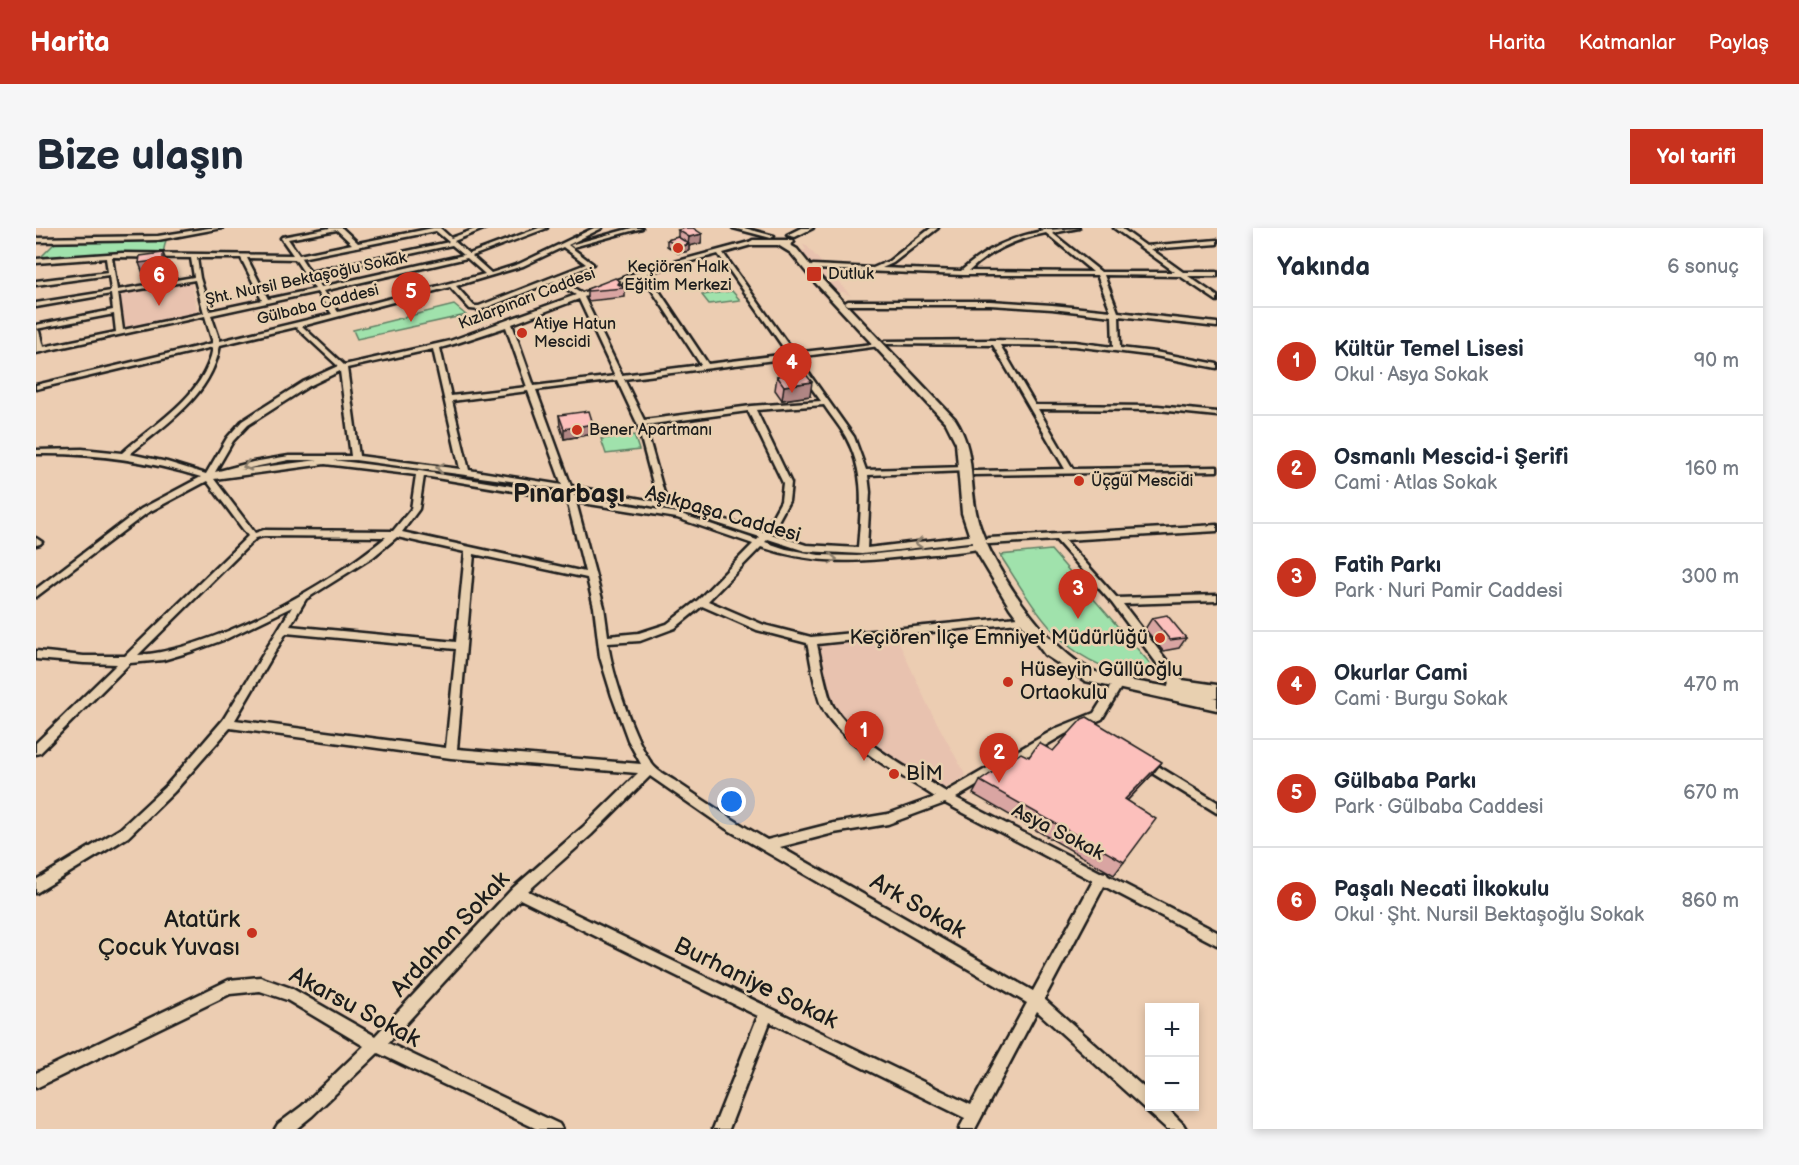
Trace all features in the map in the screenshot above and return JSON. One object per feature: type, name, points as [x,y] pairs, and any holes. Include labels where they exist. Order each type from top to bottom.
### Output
[{"type":"main road","points":[[753,243],[792,235],[809,228]]},
{"type":"main road","points":[[792,235],[813,267],[959,422],[971,443],[971,471],[982,542],[1027,620],[1051,651],[1091,677],[1217,704]]},
{"type":"main road","points":[[776,237],[794,251],[814,276],[884,343]]},
{"type":"main road","points":[[982,542],[1060,647],[1095,670],[1136,680],[1217,691]]},
{"type":"street","points":[[36,240],[158,238],[219,228]]},
{"type":"street","points":[[336,315],[284,238],[339,228],[356,245]]},
{"type":"street","points":[[307,274],[452,242],[483,228]]},
{"type":"street","name":"Şht. Nursil Bektaşoğlu Sokak","points":[[38,350],[321,291],[469,256],[544,228]]},
{"type":"street","name":"Gülbaba Caddesi","points":[[36,387],[297,325],[490,275],[599,228]]},
{"type":"street","points":[[564,245],[593,241],[639,228]]},
{"type":"street","points":[[736,228],[776,237]]},
{"type":"street","points":[[756,228],[776,237]]},
{"type":"street","points":[[872,270],[891,262],[935,228]]},
{"type":"street","points":[[963,273],[974,260],[1021,235],[1044,229],[1076,228]]},
{"type":"street","points":[[1116,228],[1217,299]]},
{"type":"street","points":[[36,261],[110,256],[298,257],[393,235],[437,229],[490,275]]},
{"type":"street","points":[[1044,229],[1100,274],[1115,313],[1117,349]]},
{"type":"street","points":[[1145,248],[1217,242]]},
{"type":"street","name":"Kızlarpınarı Caddesi","points":[[207,477],[230,440],[245,423],[306,384],[343,367],[436,347],[508,324],[644,272],[753,243]]},
{"type":"street","points":[[452,285],[475,309],[590,264],[590,261],[564,245]]},
{"type":"street","points":[[719,251],[789,354],[850,437],[863,473],[866,492],[862,551]]},
{"type":"street","points":[[110,256],[120,333]]},
{"type":"street","points":[[124,454],[203,385],[217,356],[217,344],[197,278],[194,256]]},
{"type":"street","points":[[243,256],[266,301]]},
{"type":"street","points":[[813,267],[963,273],[1217,274]]},
{"type":"street","points":[[644,272],[705,365]]},
{"type":"street","points":[[36,275],[36,285],[112,273]]},
{"type":"street","points":[[36,305],[197,278]]},
{"type":"street","points":[[555,279],[580,296],[641,423],[663,506]]},
{"type":"street","points":[[848,303],[990,303],[1115,313],[1217,325]]},
{"type":"street","points":[[38,350],[36,329],[117,311]]},
{"type":"street","points":[[508,324],[568,492],[591,576],[617,696],[634,740],[649,769]]},
{"type":"street","points":[[297,325],[343,367],[356,458]]},
{"type":"street","points":[[995,342],[1071,472]]},
{"type":"street","points":[[449,399],[884,343],[1075,344],[1217,366]]},
{"type":"street","points":[[436,347],[465,472]]},
{"type":"street","points":[[641,423],[751,408],[826,403]]},
{"type":"street","points":[[1034,407],[1158,408],[1217,414]]},
{"type":"street","points":[[603,639],[655,634],[671,626],[701,602],[763,540],[784,501],[787,483],[751,408]]},
{"type":"street","name":"Aşıkpaşa Caddesi","points":[[36,452],[79,450],[124,454],[171,464],[207,477],[325,462],[568,492],[663,506],[694,513],[763,540],[785,552],[819,558],[857,559],[982,542]]},
{"type":"street","name":"Aşıkpaşa Caddesi","points":[[207,477],[253,464],[289,458],[356,458],[465,472],[568,492],[678,516],[763,540],[805,548],[862,551],[1217,528]]},
{"type":"street","points":[[863,473],[1217,469]]},
{"type":"street","points":[[36,655],[128,660],[164,656],[209,641],[353,569],[396,534],[414,511],[420,473]]},
{"type":"street","points":[[36,594],[144,511],[207,477],[253,536]]},
{"type":"street","points":[[36,750],[253,536],[264,533],[396,534],[591,576]]},
{"type":"street","points":[[1059,538],[1115,601],[1180,686]]},
{"type":"street","points":[[451,753],[470,549]]},
{"type":"street","points":[[36,887],[124,833],[170,789],[227,723],[304,595]]},
{"type":"street","points":[[1115,601],[1217,598]]},
{"type":"street","points":[[701,602],[761,628],[811,641],[1027,620]]},
{"type":"street","points":[[284,629],[462,646]]},
{"type":"street","name":"Asya Sokak","points":[[811,641],[827,706],[845,729],[866,746],[946,798],[1102,877],[1217,939]]},
{"type":"street","points":[[767,845],[888,819],[946,798],[1061,732],[1086,727],[1098,716],[1118,684]]},
{"type":"street","points":[[227,723],[451,753],[649,769]]},
{"type":"street","points":[[1130,754],[1217,808]]},
{"type":"street","name":"Ark Sokak","points":[[649,769],[729,824],[1035,999],[1145,1099]]},
{"type":"street","name":"Ardahan Sokak","points":[[283,1129],[307,1111],[376,1045],[518,892],[586,831],[649,769]]},
{"type":"street","points":[[967,1129],[1102,877]]},
{"type":"street","name":"Burhaniye Sokak","points":[[518,892],[975,1115]]},
{"type":"street","name":"Akarsu Sokak","points":[[36,1081],[229,987],[260,984],[291,995],[376,1045],[554,1129]]},
{"type":"street","points":[[721,1129],[766,1013]]},
{"type":"street","points":[[1158,1111],[1178,1129]]},
{"type":"shaded area","points":[[803,245],[806,245],[851,296],[843,292],[826,294],[829,299],[825,299],[783,247],[790,251],[806,250]]},
{"type":"shaded area","points":[[191,281],[198,315],[126,330],[119,296],[124,293]]},
{"type":"shaded area","points":[[897,638],[929,708],[966,776],[942,790],[866,740],[835,711],[816,643]]},
{"type":"green space","points":[[166,240],[163,253],[39,259],[56,242]]},
{"type":"green space","points":[[732,291],[740,300],[709,304],[702,295]]},
{"type":"green space","points":[[454,305],[466,315],[357,339],[353,330]]},
{"type":"green space","points":[[634,435],[639,450],[606,454],[601,439]]},
{"type":"green space","points":[[1051,550],[1154,669],[1144,676],[1117,671],[1094,662],[1074,650],[1042,618],[1000,555]]},
{"type":"building","points":[[693,228],[702,234],[689,237],[678,230]]},
{"type":"building","points":[[678,237],[689,244],[679,247],[667,240]]},
{"type":"building","points":[[163,253],[163,260],[139,263],[140,256]]},
{"type":"building","points":[[615,278],[620,281],[618,284],[625,288],[588,291],[587,289]]},
{"type":"building","points":[[804,372],[812,382],[784,386],[777,376]]},
{"type":"building","points":[[589,411],[593,424],[564,429],[559,415]]},
{"type":"building","points":[[1167,615],[1186,638],[1170,640],[1152,618]]},
{"type":"building","points":[[1087,717],[1162,762],[1125,799],[1156,819],[1124,862],[980,781],[1021,753],[1029,757],[1039,743],[1053,751],[1082,719]]},
{"type":"place","name":"Keçiören Halk Eğitim Merkezi","points":[[678,248]]},
{"type":"place","name":"Dutluk","points":[[814,274]]},
{"type":"place","name":"Paşalı Necati İlkokulu","points":[[159,306]]},
{"type":"place","name":"Gülbaba Parkı","points":[[411,322]]},
{"type":"place","name":"Atiye Hatun Mescidi","points":[[522,333]]},
{"type":"place","name":"Okurlar Cami","points":[[792,393]]},
{"type":"place","name":"Bener Apartmanı","points":[[577,430]]},
{"type":"place","name":"Üçgül Mescidi","points":[[1079,481]]},
{"type":"place","name":"Fatih Parkı","points":[[1078,619]]},
{"type":"place","name":"Keçiören İlçe Emniyet Müdürlüğü","points":[[1160,638]]},
{"type":"place","name":"Hüseyin Güllüoğlu Ortaokulu","points":[[1008,682]]},
{"type":"place","name":"Kültür Temel Lisesi","points":[[864,761]]},
{"type":"place","name":"BİM","points":[[894,774]]},
{"type":"place","name":"Osmanlı Mescid-i Şerifi","points":[[999,783]]},
{"type":"place","name":"Atatürk Çocuk Yuvası","points":[[252,933]]},
{"type":"district","name":"Pınarbaşı","points":[[569,494]]}]
